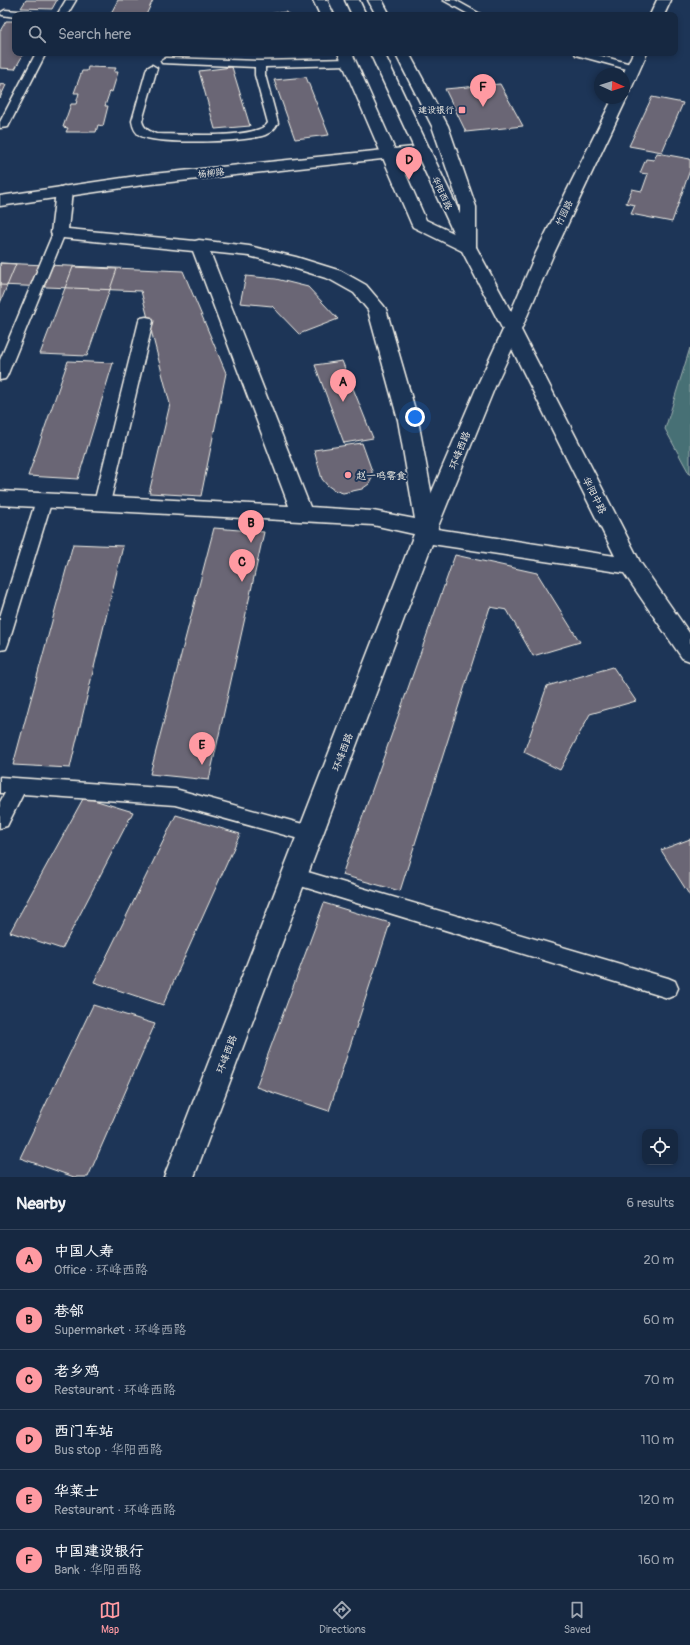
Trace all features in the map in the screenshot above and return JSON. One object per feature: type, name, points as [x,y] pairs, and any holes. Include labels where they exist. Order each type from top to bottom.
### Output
[{"type":"street","points":[[320,0],[326,12]]},
{"type":"street","points":[[352,0],[358,12]]},
{"type":"street","points":[[375,0],[381,12]]},
{"type":"street","points":[[658,12],[664,0]]},
{"type":"street","name":"华阳西路","points":[[378,56],[468,247],[512,330]]},
{"type":"street","points":[[347,58],[419,223],[468,247],[468,207],[440,126],[404,56]]},
{"type":"street","points":[[630,76],[639,56]]},
{"type":"street","name":"竹园路","points":[[512,330],[545,253],[617,104]]},
{"type":"street","name":"杨柳路","points":[[0,201],[143,180],[423,151]]},
{"type":"street","points":[[64,191],[59,234],[199,245],[249,251],[290,261],[335,275],[360,289],[377,309],[408,420],[426,532]]},
{"type":"street","points":[[199,245],[302,514]]},
{"type":"street","name":"环峰西路","points":[[179,1177],[426,532],[487,384],[512,330]]},
{"type":"street","name":"华阳中路","points":[[512,330],[631,566],[690,652]]},
{"type":"street","points":[[0,498],[373,518],[426,532],[631,566]]},
{"type":"lane","points":[[64,12],[71,0]]},
{"type":"lane","points":[[448,0],[471,12]]},
{"type":"lane","points":[[0,125],[4,125],[40,56]]},
{"type":"lane","points":[[591,56],[634,68]]},
{"type":"lane","points":[[166,61],[260,64],[347,58]]},
{"type":"lane","points":[[152,68],[137,121],[138,129],[144,134],[156,137],[230,137],[264,132],[270,128],[273,123],[260,75],[260,64]]},
{"type":"lane","points":[[0,376],[59,234]]},
{"type":"lane","points":[[102,503],[146,321]]},
{"type":"lane","points":[[0,644],[44,500]]},
{"type":"lane","points":[[0,785],[175,797],[310,834]]},
{"type":"lane","points":[[0,820],[18,786]]},
{"type":"lane","points":[[294,876],[668,988]]},
{"type":"green space","points":[[690,348],[690,475],[665,429]]},
{"type":"building","points":[[26,0],[57,0],[52,9],[21,8]]},
{"type":"building","points":[[118,0],[153,0],[147,12],[112,12]]},
{"type":"building","points":[[6,21],[12,21],[12,56],[22,56],[15,69],[0,68],[0,31]]},
{"type":"building","points":[[88,67],[116,68],[114,72],[118,72],[112,92],[110,91],[105,106],[108,106],[103,126],[98,125],[96,132],[66,132],[68,128],[63,127],[71,104],[76,104],[79,93],[74,93],[82,71],[87,71]]},
{"type":"building","points":[[232,67],[250,126],[215,129],[199,71]]},
{"type":"building","points":[[306,77],[329,135],[295,139],[274,80]]},
{"type":"building","points":[[0,84],[6,85],[0,98]]},
{"type":"building","points":[[500,84],[523,126],[466,132],[445,89]]},
{"type":"building","points":[[652,97],[683,103],[662,152],[629,146]]},
{"type":"building","points":[[657,153],[690,159],[690,170],[672,222],[631,214],[635,205],[626,203],[632,189],[642,191],[648,174],[640,173],[646,159],[654,160]]},
{"type":"building","points":[[0,263],[16,264],[0,303]]},
{"type":"building","points":[[0,263],[183,271],[226,373],[201,496],[149,493],[170,404],[141,291],[0,285]]},
{"type":"building","points":[[73,267],[117,269],[87,356],[40,354]]},
{"type":"building","points":[[246,276],[276,279],[308,287],[338,319],[299,334],[272,306],[240,303]]},
{"type":"building","points":[[68,361],[113,363],[78,479],[28,476]]},
{"type":"building","points":[[342,361],[373,438],[344,443],[315,365]]},
{"type":"building","points":[[362,443],[372,471],[372,478],[369,484],[362,489],[343,493],[334,490],[322,479],[314,450]]},
{"type":"building","points":[[214,528],[264,532],[209,780],[150,774]]},
{"type":"building","points":[[73,544],[123,546],[70,768],[13,765]]},
{"type":"building","points":[[455,555],[537,573],[580,642],[533,656],[507,610],[490,607],[400,891],[342,875]]},
{"type":"building","points":[[613,667],[636,701],[590,714],[560,770],[524,752],[547,686]]},
{"type":"building","points":[[84,797],[133,812],[62,949],[10,932]]},
{"type":"building","points":[[176,815],[240,834],[163,1005],[94,982]]},
{"type":"building","points":[[690,839],[690,896],[661,850]]},
{"type":"building","points":[[324,903],[390,923],[329,1111],[256,1087]]},
{"type":"building","points":[[93,1005],[155,1024],[88,1177],[74,1177],[20,1158]]},
{"type":"place","name":"中国建设银行","points":[[483,107]]},
{"type":"place","name":"建设银行","points":[[462,110]]},
{"type":"place","name":"西门车站","points":[[409,180]]},
{"type":"place","name":"中国人寿","points":[[343,402]]},
{"type":"place","name":"赵一鸣零食","points":[[348,475]]},
{"type":"place","name":"巷邻","points":[[251,543]]},
{"type":"place","name":"老乡鸡","points":[[242,582]]},
{"type":"place","name":"华莱士","points":[[202,765]]}]
